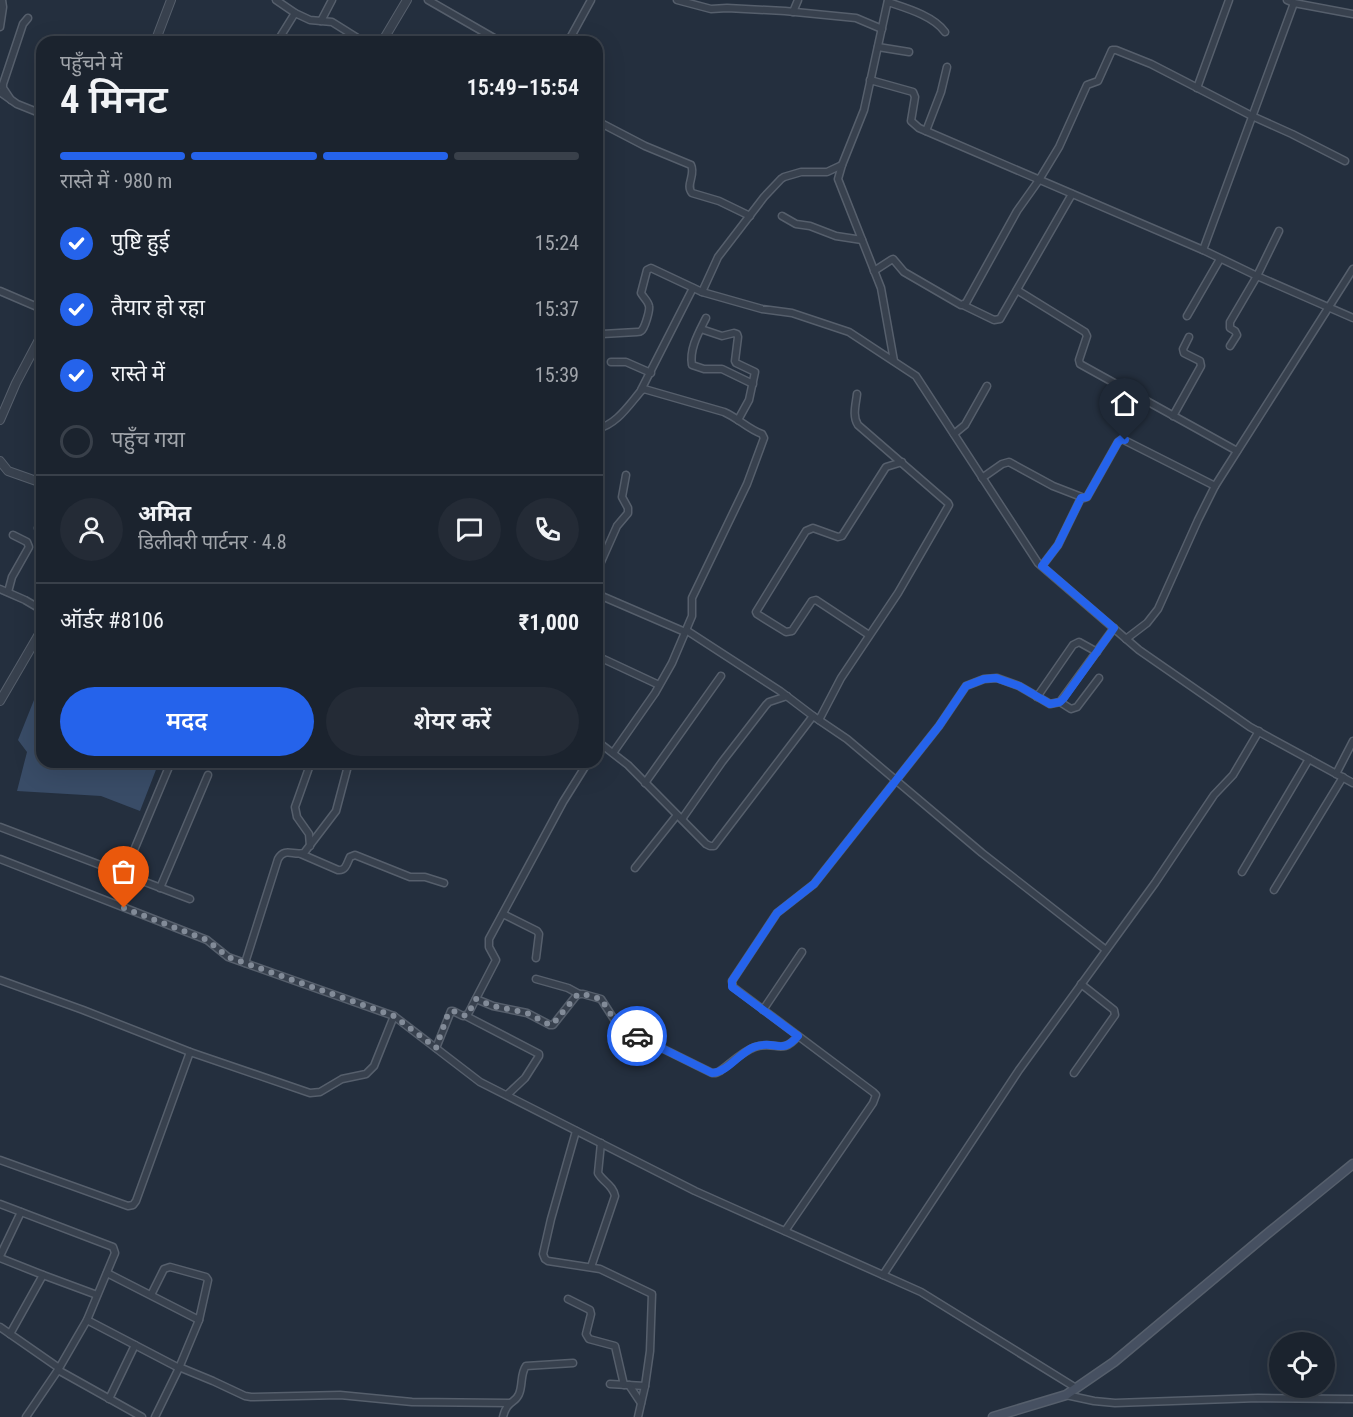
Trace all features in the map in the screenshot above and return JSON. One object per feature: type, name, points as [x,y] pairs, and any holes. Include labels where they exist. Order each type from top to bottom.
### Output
[{"type":"main road","points":[[993,1417],[1066,1395],[1114,1362],[1353,1164]]},
{"type":"street","points":[[0,27],[2,0]]},
{"type":"street","points":[[276,0],[295,14],[310,20],[332,22],[354,36]]},
{"type":"street","points":[[321,21],[332,0]]},
{"type":"street","points":[[386,36],[407,0]]},
{"type":"street","points":[[428,0],[491,36]]},
{"type":"street","points":[[571,36],[591,0]]},
{"type":"street","points":[[677,0],[711,9],[793,12],[856,18],[882,29]]},
{"type":"street","points":[[711,9],[714,0]]},
{"type":"street","points":[[793,12],[798,0]]},
{"type":"street","points":[[907,9],[912,0]]},
{"type":"street","points":[[1197,88],[1229,0]]},
{"type":"street","points":[[1287,0],[1294,3],[1313,3],[1353,14]]},
{"type":"street","points":[[157,36],[168,1]]},
{"type":"street","points":[[894,361],[881,288],[839,183],[838,175],[864,110],[888,1],[937,23],[945,32]]},
{"type":"street","points":[[1203,250],[1294,3]]},
{"type":"street","points":[[281,36],[295,14]]},
{"type":"street","points":[[11,100],[3,84],[23,24],[28,18]]},
{"type":"street","points":[[878,47],[909,52]]},
{"type":"street","points":[[963,305],[1017,211],[1064,138],[1087,85],[1098,81],[1112,50],[1151,64],[1252,116],[1345,160]]},
{"type":"street","points":[[926,131],[947,68]]},
{"type":"street","points":[[870,80],[913,93],[915,97],[911,121],[919,128],[1203,250],[1353,318]]},
{"type":"street","points":[[0,92],[17,104],[36,112]]},
{"type":"street","points":[[603,124],[645,146],[691,165],[693,171],[689,187],[692,193],[719,201],[750,216]]},
{"type":"street","points":[[702,292],[718,257],[764,197],[784,177],[801,172],[824,173],[842,165]]},
{"type":"street","points":[[874,271],[893,259],[904,272],[961,305],[994,321],[997,320],[1002,316],[1072,195]]},
{"type":"street","points":[[782,216],[796,224],[810,226],[836,236],[862,240]]},
{"type":"street","points":[[1230,346],[1237,334],[1230,328],[1230,322],[1257,276],[1279,231]]},
{"type":"street","points":[[1187,316],[1220,259]]},
{"type":"street","points":[[603,334],[637,332],[645,326],[649,307],[640,293],[648,268],[702,292],[762,309],[792,313],[849,332],[916,376],[1038,563],[1139,650],[1259,732],[1353,783]]},
{"type":"street","points":[[1126,639],[1147,623],[1158,609],[1215,486],[1353,269]]},
{"type":"street","points":[[603,428],[615,421],[641,391],[693,288]]},
{"type":"street","points":[[1017,290],[1085,332],[1088,336],[1078,360],[1080,364],[1237,451]]},
{"type":"street","points":[[0,291],[36,306]]},
{"type":"street","points":[[706,318],[692,352],[692,365],[704,369],[722,369],[753,384]]},
{"type":"street","points":[[701,329],[722,336],[736,334],[738,337],[735,361],[738,365],[755,372],[749,400],[738,420]]},
{"type":"street","points":[[1173,416],[1200,366],[1200,361],[1183,351],[1189,337]]},
{"type":"street","points":[[0,420],[36,345]]},
{"type":"street","points":[[610,362],[626,362],[651,373]]},
{"type":"street","points":[[954,434],[965,425],[987,386]]},
{"type":"street","points":[[613,753],[672,663],[692,616],[692,598],[747,484],[764,438],[764,435],[724,412],[648,390],[641,391]]},
{"type":"street","points":[[603,747],[613,753],[645,783],[706,844],[714,846],[816,718],[898,593],[949,506],[858,425],[855,420],[857,394]]},
{"type":"street","points":[[982,478],[1002,464],[1009,462],[1053,486],[1081,498],[1087,497],[1118,442],[1122,439],[1215,486]]},
{"type":"street","points":[[0,460],[8,471],[36,481]]},
{"type":"street","points":[[869,635],[816,600],[789,632],[756,612],[806,531],[813,528],[838,537],[842,536],[886,467],[902,462]]},
{"type":"street","points":[[603,558],[617,526],[628,513],[622,497],[626,475]]},
{"type":"street","points":[[1042,566],[1058,545],[1081,498]]},
{"type":"street","points":[[8,592],[12,577],[29,546],[27,542],[13,535]]},
{"type":"street","points":[[0,588],[36,607]]},
{"type":"street","points":[[603,596],[686,631],[787,696],[854,744],[982,853],[1106,950]]},
{"type":"street","points":[[785,1231],[873,1103],[876,1095],[732,987],[732,981],[777,913],[814,884],[939,726],[966,686],[984,679],[996,678],[1019,686],[1050,704],[1060,702],[1114,628]]},
{"type":"street","points":[[0,701],[36,639]]},
{"type":"street","points":[[1037,697],[1073,645],[1079,642],[1097,652]]},
{"type":"street","points":[[603,659],[659,685]]},
{"type":"street","points":[[645,783],[721,676]]},
{"type":"street","points":[[1060,702],[1071,709],[1077,707],[1099,678]]},
{"type":"street","points":[[635,868],[679,817],[766,705],[787,696]]},
{"type":"street","points":[[883,1275],[1019,1070],[1177,851],[1214,795],[1233,775],[1259,732]]},
{"type":"street","points":[[1275,890],[1339,776],[1353,741]]},
{"type":"street","points":[[1242,872],[1309,759]]},
{"type":"street","points":[[124,874],[168,768]]},
{"type":"street","points":[[309,768],[295,807],[297,817],[309,834],[310,846]]},
{"type":"street","points":[[301,854],[310,846],[336,811],[347,768]]},
{"type":"street","points":[[466,1016],[496,960],[489,947],[489,939],[563,802],[584,768]]},
{"type":"street","points":[[160,888],[208,775]]},
{"type":"street","points":[[0,827],[190,899]]},
{"type":"street","points":[[245,963],[278,859],[285,852],[301,854],[342,871],[350,857],[355,855],[410,877],[425,877],[444,883]]},
{"type":"street","points":[[0,859],[207,940],[228,957],[394,1016],[480,1082],[694,1191],[921,1292],[1076,1388]]},
{"type":"street","points":[[503,914],[537,931],[536,958]]},
{"type":"street","points":[[763,1010],[802,952]]},
{"type":"street","points":[[536,979],[601,999],[619,1027],[712,1073],[720,1071],[754,1047],[771,1044],[786,1047],[791,1045],[798,1036]]},
{"type":"street","points":[[0,980],[190,1052],[310,1094],[315,1094],[338,1081],[361,1076],[371,1070],[394,1016]]},
{"type":"street","points":[[1074,1073],[1115,1015],[1114,1010],[1081,984]]},
{"type":"street","points":[[476,999],[493,1006],[527,1013],[550,1025],[579,994]]},
{"type":"street","points":[[436,1048],[448,1014],[453,1011],[538,1054],[539,1056],[525,1078],[507,1095]]},
{"type":"street","points":[[0,1160],[128,1206],[133,1205],[190,1052]]},
{"type":"street","points":[[576,1131],[543,1254],[548,1261],[600,1269],[652,1294],[650,1351],[638,1417]]},
{"type":"street","points":[[591,1267],[615,1196],[613,1188],[598,1173],[601,1143]]},
{"type":"street","points":[[0,1204],[113,1247],[115,1253],[87,1320],[26,1417]]},
{"type":"street","points":[[21,1212],[0,1257],[98,1295]]},
{"type":"street","points":[[151,1295],[166,1267],[206,1277],[208,1280],[199,1320],[155,1417]]},
{"type":"street","points":[[107,1273],[199,1320]]},
{"type":"street","points":[[10,1334],[43,1275]]},
{"type":"street","points":[[568,1299],[590,1310],[587,1337],[615,1346],[627,1385],[641,1403]]},
{"type":"street","points":[[87,1320],[179,1367],[250,1398],[340,1395],[412,1402],[509,1403]]},
{"type":"street","points":[[0,1327],[58,1369],[142,1417]]},
{"type":"street","points":[[110,1399],[135,1345]]},
{"type":"street","points":[[503,1417],[505,1408],[520,1393],[523,1370],[526,1366],[573,1363]]},
{"type":"street","points":[[610,1384],[645,1386]]},
{"type":"street","points":[[1066,1395],[1115,1403],[1258,1398],[1353,1399]]},
{"type":"water","points":[[36,695],[36,768],[157,768],[140,811],[101,796],[17,791],[27,752],[18,740]]},
{"type":"way so far","points":[[124,908],[207,940],[228,957],[394,1016],[436,1048],[448,1014],[453,1011],[466,1016],[476,999],[493,1006],[527,1013],[550,1025],[579,994],[598,997],[619,1027],[637,1036]]},
{"type":"route","points":[[637,1036],[712,1073],[720,1071],[754,1047],[771,1044],[783,1047],[791,1045],[798,1036],[732,987],[732,981],[777,913],[814,884],[939,726],[966,686],[984,679],[996,678],[1013,683],[1050,704],[1060,702],[1064,698],[1114,628],[1042,566],[1056,549],[1081,498],[1087,497],[1119,440],[1125,440]]}]
